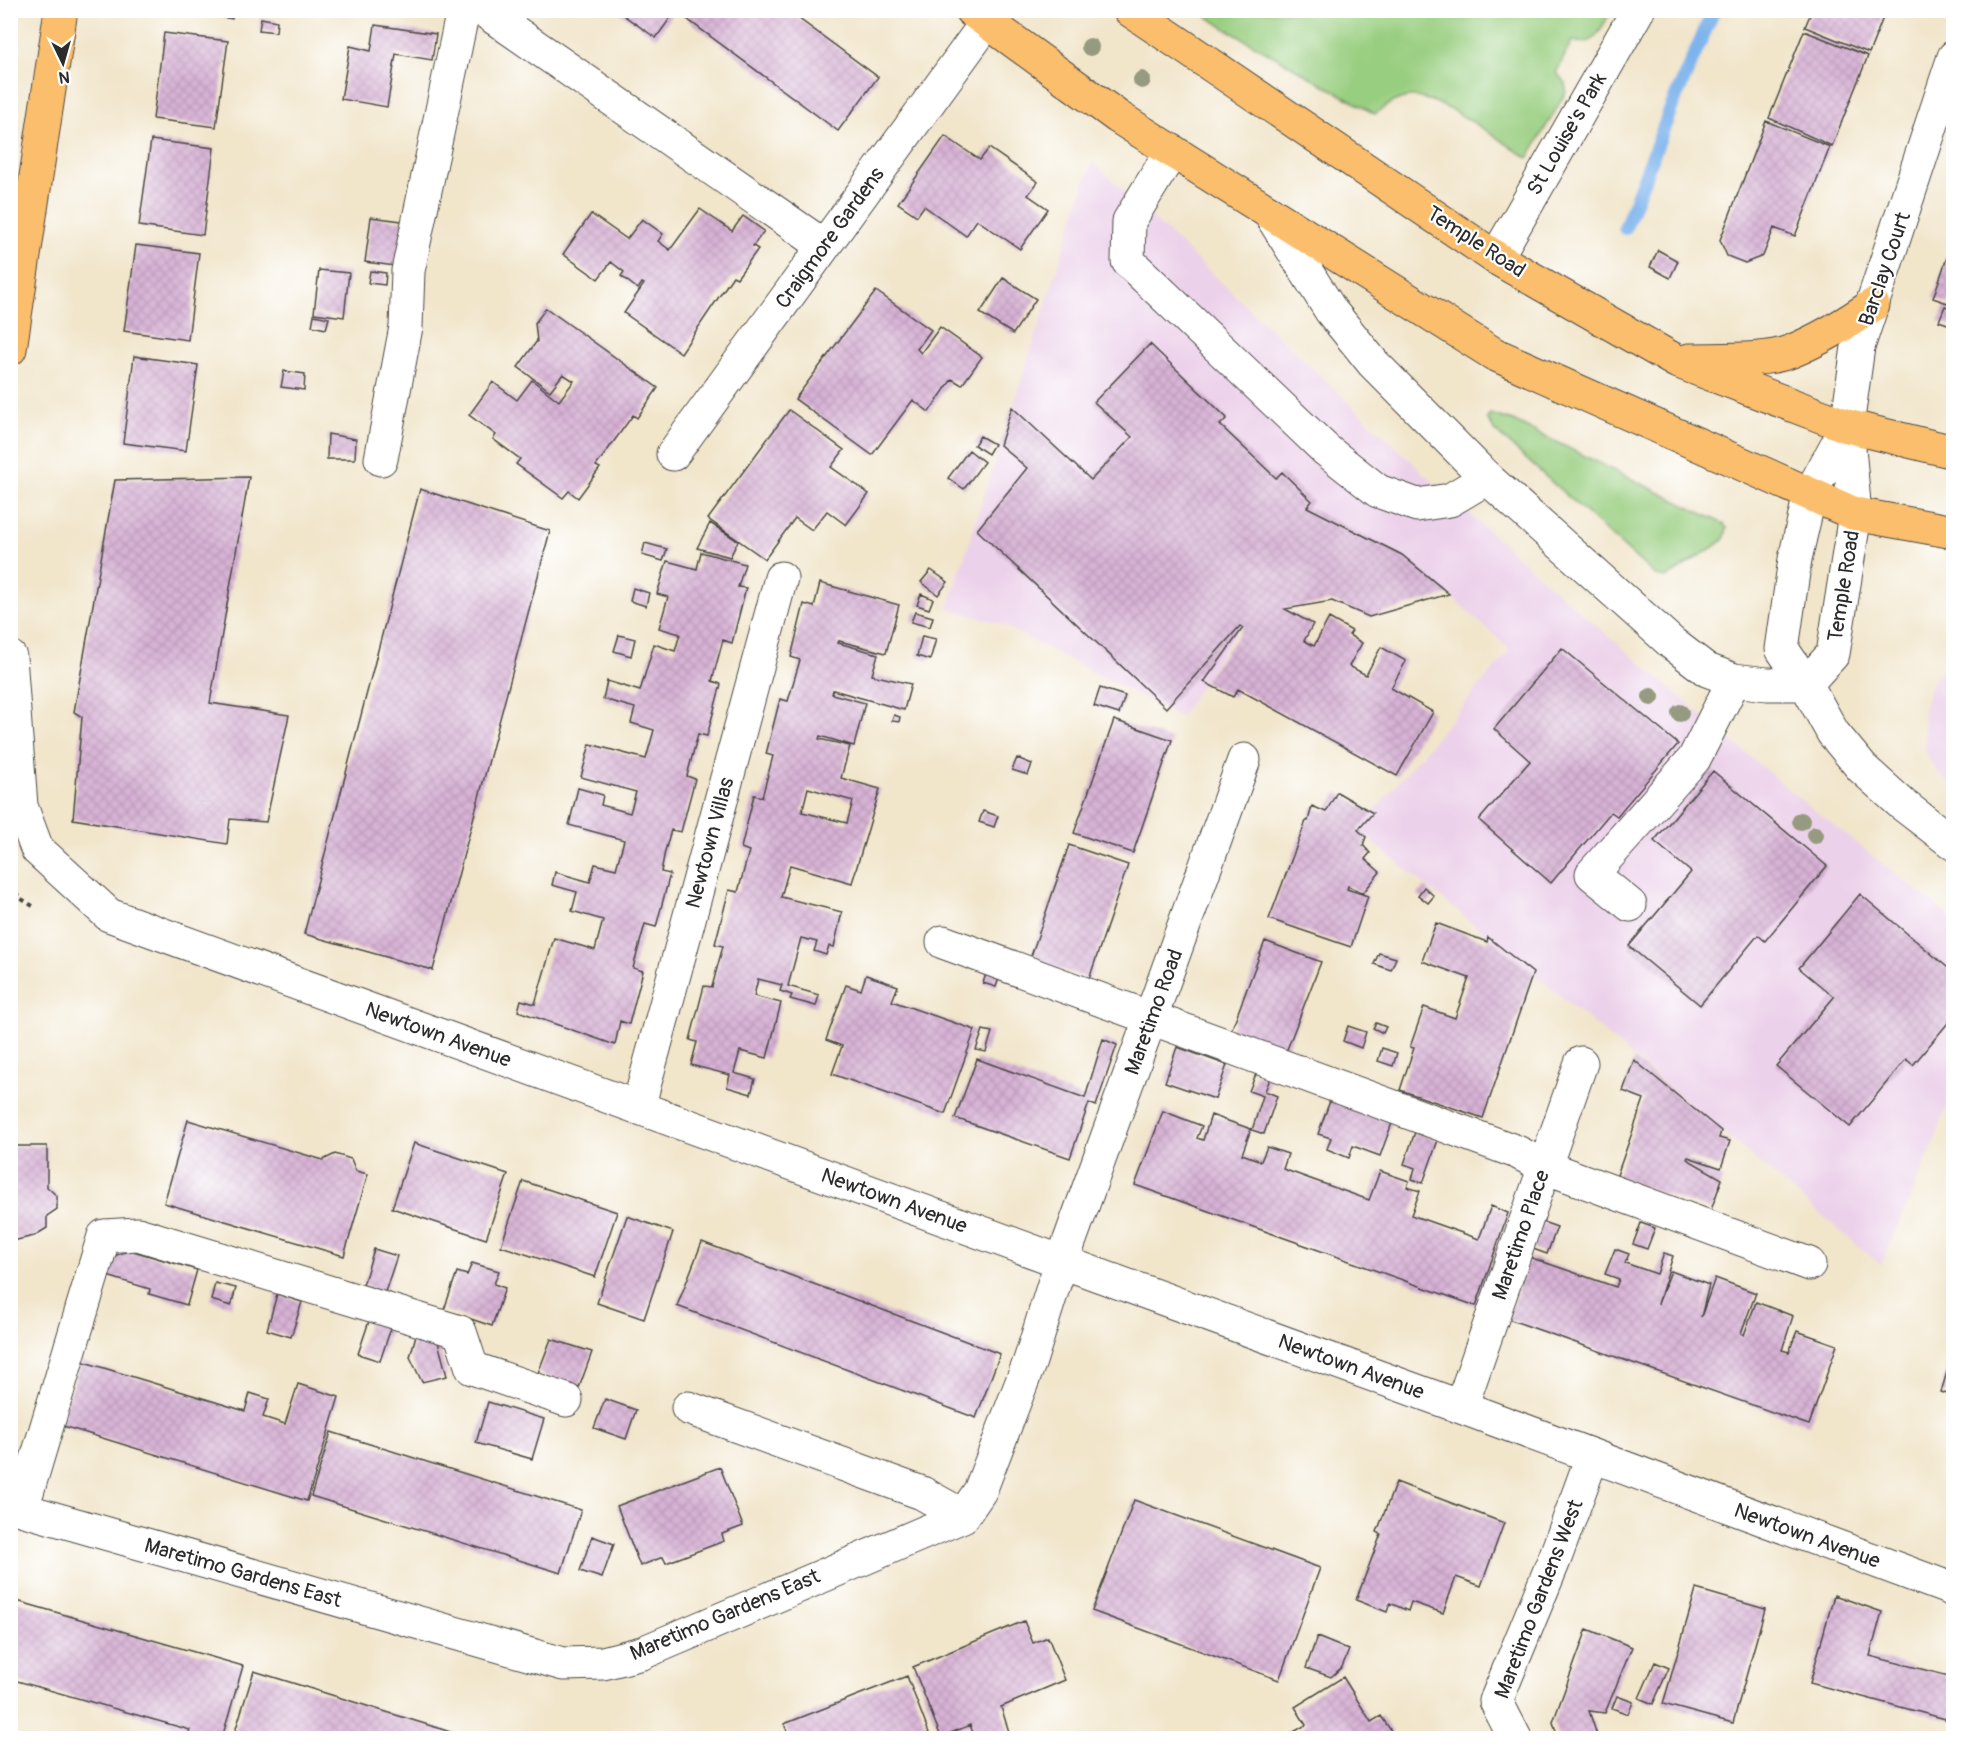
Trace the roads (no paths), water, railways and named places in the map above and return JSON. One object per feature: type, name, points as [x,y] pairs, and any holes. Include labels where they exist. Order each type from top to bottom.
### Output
[{"type":"highway","points":[[10,349],[61,10]]},
{"type":"highway","name":"Temple Road","points":[[1130,10],[1496,258],[1676,361],[1847,426]]},
{"type":"highway","name":"Temple Road","points":[[979,16],[1118,117],[1494,354],[1855,514]]},
{"type":"highway","points":[[1676,361],[1767,356],[1791,352],[1839,329],[1873,305]]},
{"type":"highway","points":[[1847,426],[1953,452]]},
{"type":"highway","points":[[1855,514],[1953,532]]},
{"type":"street","points":[[381,459],[406,327],[408,271],[462,20],[470,10]]},
{"type":"street","points":[[483,10],[824,246]]},
{"type":"street","name":"St Louise's Park","points":[[1496,258],[1638,10]]},
{"type":"street","name":"Craigmore Gardens","points":[[673,454],[824,246],[979,16]]},
{"type":"street","name":"Barclay Court","points":[[1847,426],[1858,347],[1945,117],[1953,57]]},
{"type":"street","points":[[1172,151],[1129,221],[1128,261],[1326,450],[1378,491],[1417,505],[1450,500],[1487,478]]},
{"type":"street","name":"Temple Road","points":[[1269,212],[1331,311],[1373,363],[1487,478],[1673,644],[1707,670],[1734,680],[1767,684],[1806,684],[1833,654],[1855,514],[1847,426]]},
{"type":"street","points":[[1847,426],[1810,494],[1795,559],[1782,649],[1806,684],[1833,733],[1862,768],[1902,804],[1953,844]]},
{"type":"street","name":"Newtown Villas","points":[[638,1108],[782,578]]},
{"type":"street","name":"Newtown Avenue","points":[[10,657],[21,806],[37,849],[109,915],[1461,1407],[1953,1590]]},
{"type":"street","points":[[1630,905],[1592,874],[1694,759],[1734,680]]},
{"type":"street","name":"Maretimo Road","points":[[1061,1263],[1152,1019],[1244,760]]},
{"type":"street","points":[[942,942],[1517,1152],[1545,1167],[1809,1264]]},
{"type":"street","name":"Maretimo Place","points":[[1461,1407],[1581,1063]]},
{"type":"street","points":[[16,1508],[104,1236],[138,1234],[460,1332],[472,1368],[566,1400]]},
{"type":"street","points":[[688,1408],[922,1493],[963,1516],[980,1491],[1030,1361],[1061,1263]]},
{"type":"street","name":"Maretimo Gardens West","points":[[1515,1738],[1496,1701],[1555,1558],[1592,1457]]},
{"type":"street","name":"Maretimo Gardens East","points":[[16,1508],[562,1664],[603,1663],[642,1653],[963,1516]]},
{"type":"waterway","points":[[1625,228],[1672,106],[1714,10]]}]
